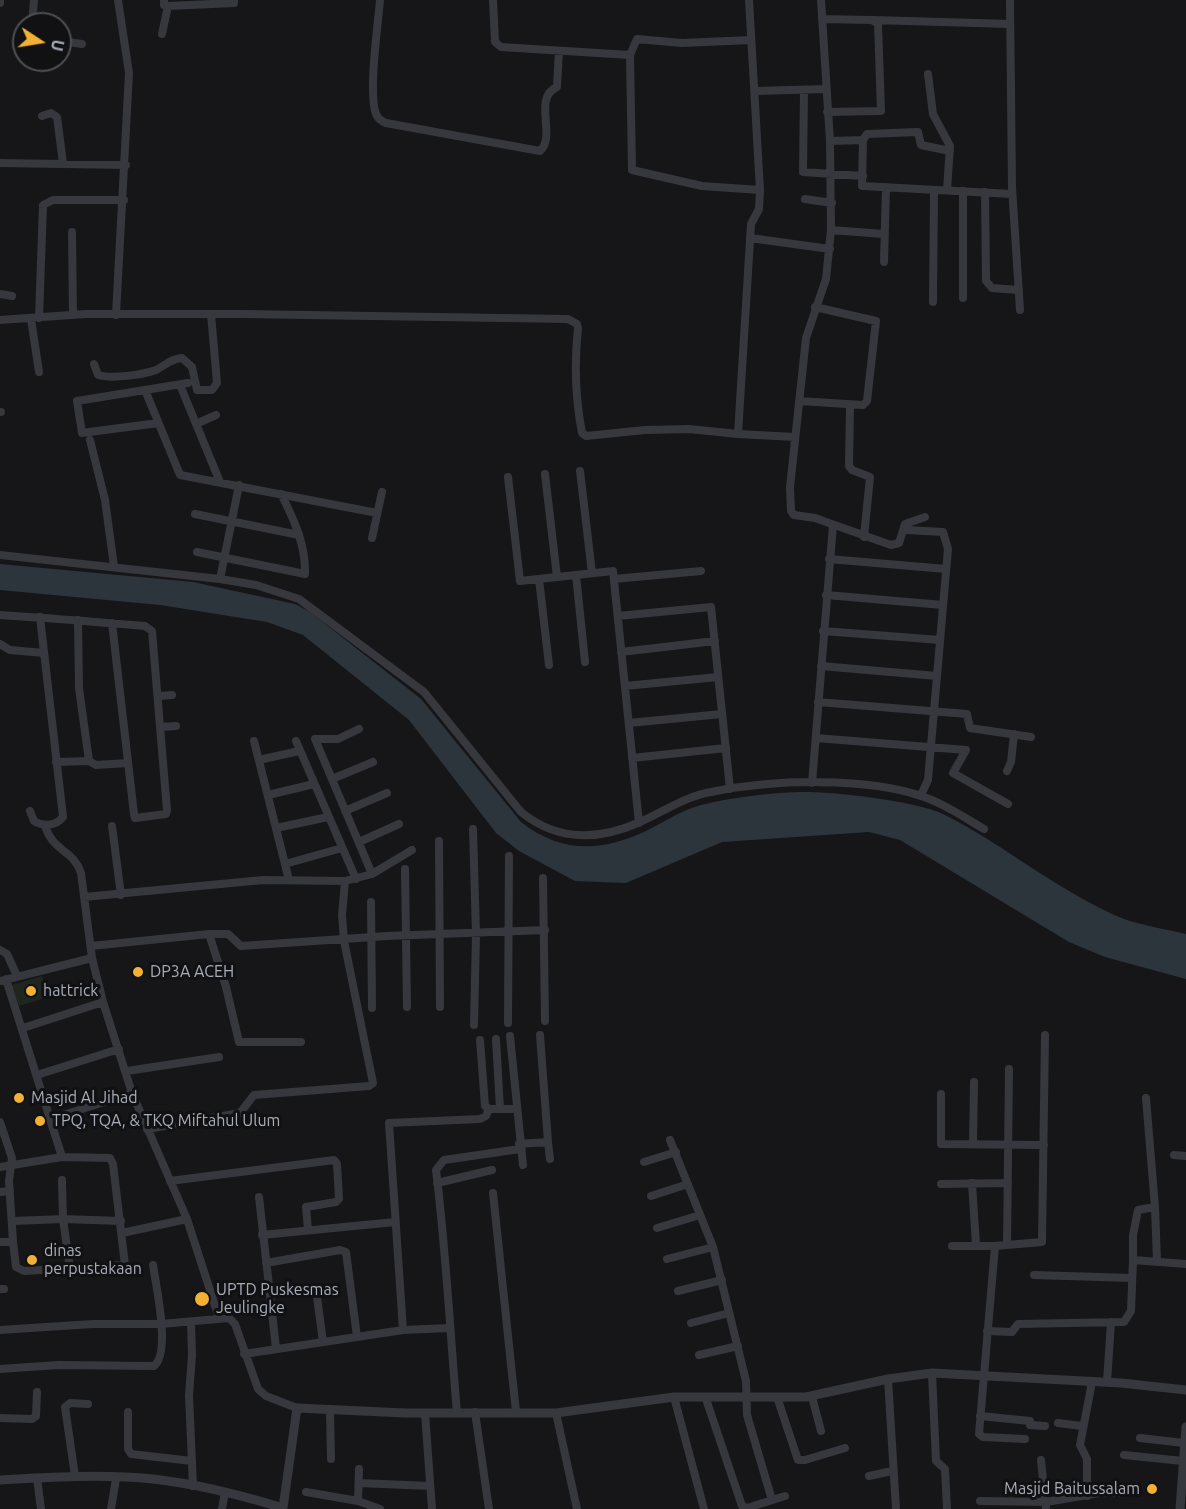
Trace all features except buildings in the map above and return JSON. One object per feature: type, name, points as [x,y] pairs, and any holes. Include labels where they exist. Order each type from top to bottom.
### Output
[{"type":"street","points":[[116,315],[126,165],[129,73],[118,0]]},
{"type":"street","points":[[162,34],[166,3],[234,3],[234,0]]},
{"type":"street","points":[[380,0],[374,60],[375,111],[381,121],[386,123],[540,151],[545,140],[546,100],[552,89],[557,87],[559,51]]},
{"type":"street","points":[[493,0],[497,45],[630,55]]},
{"type":"street","points":[[738,434],[750,238],[752,224],[759,209],[760,190],[749,0]]},
{"type":"street","points":[[821,0],[832,176],[830,249],[826,279],[806,338],[795,437],[791,512],[794,515],[815,518],[879,543],[896,545],[905,524],[925,517]]},
{"type":"street","points":[[1010,0],[1012,194],[1020,310]]},
{"type":"street","points":[[822,19],[1010,24]]},
{"type":"street","points":[[827,112],[881,111],[878,24],[872,20]]},
{"type":"street","points":[[751,40],[682,44],[637,39],[630,55],[632,170],[702,186],[760,190]]},
{"type":"street","points":[[72,43],[82,44]]},
{"type":"street","points":[[928,74],[933,114],[950,151],[947,190]]},
{"type":"street","points":[[755,91],[825,89]]},
{"type":"street","points":[[804,90],[805,147],[802,171],[832,176],[863,176]]},
{"type":"street","points":[[42,116],[51,113],[57,117],[63,163]]},
{"type":"street","points":[[830,141],[863,140],[869,134],[918,132],[921,145],[950,151]]},
{"type":"street","points":[[863,140],[862,186],[1012,194]]},
{"type":"street","points":[[0,163],[126,165]]},
{"type":"street","points":[[884,262],[886,187]]},
{"type":"street","points":[[933,302],[934,190]]},
{"type":"street","points":[[963,191],[963,298]]},
{"type":"street","points":[[985,192],[986,281],[992,288],[1019,290]]},
{"type":"street","points":[[805,199],[832,203]]},
{"type":"street","points":[[39,372],[35,318],[43,205],[53,200],[124,200]]},
{"type":"street","points":[[831,230],[884,234]]},
{"type":"street","points":[[72,232],[73,315]]},
{"type":"street","points":[[750,238],[830,249]]},
{"type":"street","points":[[0,294],[12,296]]},
{"type":"street","points":[[799,401],[850,406],[863,405],[867,400],[877,323],[873,320],[815,307]]},
{"type":"street","points":[[94,363],[98,375],[110,376],[153,370],[171,359],[182,358],[192,367],[197,390],[212,390],[217,383],[211,314]]},
{"type":"street","points":[[0,320],[73,315],[211,314],[568,319],[574,321],[578,328],[573,368],[582,433],[586,436],[645,430],[689,429],[795,437]]},
{"type":"street","points":[[158,423],[82,433],[77,401],[184,384],[196,424],[220,482]]},
{"type":"street","points":[[145,390],[180,475],[377,513]]},
{"type":"street","points":[[850,406],[849,466],[852,470],[870,477],[864,537]]},
{"type":"street","points":[[196,424],[216,415]]},
{"type":"street","points":[[90,440],[105,500],[114,566]]},
{"type":"street","points":[[580,471],[592,573]]},
{"type":"street","points":[[545,474],[557,577]]},
{"type":"street","points":[[508,477],[520,581],[613,571],[639,823]]},
{"type":"street","points":[[220,579],[239,485]]},
{"type":"street","points":[[372,538],[382,492]]},
{"type":"street","points":[[197,552],[305,574],[299,535],[281,494]]},
{"type":"street","points":[[195,514],[299,535]]},
{"type":"street","points":[[812,783],[833,525]]},
{"type":"street","points":[[907,530],[944,532],[948,549],[928,780],[921,795]]},
{"type":"street","points":[[0,555],[220,579],[256,585],[299,599],[424,692],[510,800],[534,823],[564,835],[584,836],[614,831],[639,823],[703,793],[812,783],[879,787],[921,795],[984,829]]},
{"type":"street","points":[[829,559],[946,569]]},
{"type":"street","points":[[614,579],[701,571]]},
{"type":"street","points":[[576,575],[585,662]]},
{"type":"street","points":[[538,579],[549,664]]},
{"type":"street","points":[[826,595],[943,605]]},
{"type":"street","points":[[618,616],[711,606],[730,789]]},
{"type":"street","points":[[0,615],[40,617],[78,621],[112,623],[145,626],[152,631],[159,696],[166,814],[135,818],[112,623]]},
{"type":"street","points":[[40,617],[63,817],[58,822],[45,826]]},
{"type":"street","points":[[78,621],[79,688],[89,761]]},
{"type":"street","points":[[823,631],[940,640]]},
{"type":"street","points":[[621,652],[714,642]]},
{"type":"street","points":[[0,645],[10,650],[44,653]]},
{"type":"street","points":[[821,666],[937,675]]},
{"type":"street","points":[[625,686],[718,677]]},
{"type":"street","points":[[159,696],[172,695]]},
{"type":"street","points":[[818,702],[967,714],[970,728],[1031,737]]},
{"type":"street","points":[[629,723],[722,714]]},
{"type":"street","points":[[161,728],[176,726]]},
{"type":"street","points":[[359,729],[338,739],[315,739],[372,874]]},
{"type":"street","points":[[1007,771],[1011,762],[1014,734]]},
{"type":"street","points":[[816,738],[966,750],[953,773],[1008,804]]},
{"type":"street","points":[[254,741],[289,880]]},
{"type":"street","points":[[296,741],[356,879]]},
{"type":"street","points":[[632,758],[726,748]]},
{"type":"street","points":[[259,760],[299,751]]},
{"type":"street","points":[[56,762],[89,761],[96,765],[128,763]]},
{"type":"street","points":[[332,779],[373,762]]},
{"type":"street","points":[[268,795],[314,784]]},
{"type":"street","points":[[345,811],[387,794]]},
{"type":"street","points":[[30,811],[34,821],[45,826],[62,853],[74,856],[77,860],[92,958],[103,1002],[127,1071],[132,1093],[187,1219],[219,1318]]},
{"type":"street","points":[[276,828],[328,817]]},
{"type":"street","points":[[358,842],[399,824]]},
{"type":"street","points":[[112,826],[121,895]]},
{"type":"street","points":[[473,829],[476,934],[474,1025]]},
{"type":"street","points":[[439,841],[440,1007]]},
{"type":"street","points":[[285,864],[342,848]]},
{"type":"street","points":[[84,897],[256,881],[345,881],[372,874],[412,850]]},
{"type":"street","points":[[508,1023],[509,856]]},
{"type":"street","points":[[405,869],[407,1007]]},
{"type":"street","points":[[543,878],[545,1021]]},
{"type":"street","points":[[147,1129],[240,1113],[254,1095],[372,1085],[344,940],[342,915],[345,881]]},
{"type":"street","points":[[371,902],[372,1008]]},
{"type":"street","points":[[91,946],[209,934],[228,934],[241,946],[406,935],[545,930]]},
{"type":"street","points":[[209,934],[226,987],[239,1042],[301,1042]]},
{"type":"street","points":[[0,950],[7,954],[17,976]]},
{"type":"street","points":[[62,1156],[23,1028],[3,980],[92,958]]},
{"type":"street","points":[[23,1028],[103,1002]]},
{"type":"street","points":[[540,1035],[550,1159]]},
{"type":"street","points":[[952,1246],[1042,1242],[1045,1035]]},
{"type":"street","points":[[510,1036],[519,1146],[523,1166]]},
{"type":"street","points":[[496,1039],[500,1109]]},
{"type":"street","points":[[480,1040],[485,1106],[489,1109],[517,1109]]},
{"type":"street","points":[[37,1075],[119,1049]]},
{"type":"street","points":[[127,1071],[219,1057]]},
{"type":"street","points":[[1007,1245],[1009,1069]]},
{"type":"street","points":[[973,1144],[974,1082]]},
{"type":"street","points":[[51,1119],[132,1093]]},
{"type":"street","points":[[941,1094],[941,1144],[1044,1145]]},
{"type":"street","points":[[1146,1098],[1157,1261]]},
{"type":"street","points":[[404,1330],[394,1222],[389,1123],[480,1119],[486,1116],[489,1109]]},
{"type":"street","points":[[0,1122],[12,1158],[10,1167],[12,1242],[15,1263],[19,1269],[123,1268],[121,1221],[113,1164],[110,1158],[62,1156],[10,1167],[0,1167]]},
{"type":"street","points":[[670,1140],[713,1247],[747,1386],[747,1415],[772,1500]]},
{"type":"street","points":[[457,1413],[449,1328],[448,1272],[436,1170],[444,1160],[548,1142]]},
{"type":"street","points":[[644,1162],[676,1152]]},
{"type":"street","points":[[1174,1155],[1186,1156]]},
{"type":"street","points":[[170,1181],[333,1161],[337,1164],[339,1199],[336,1202],[306,1207],[308,1230]]},
{"type":"street","points":[[437,1183],[492,1170]]},
{"type":"street","points":[[62,1180],[63,1219],[70,1269]]},
{"type":"street","points":[[972,1183],[976,1245]]},
{"type":"street","points":[[941,1184],[1008,1183]]},
{"type":"street","points":[[651,1196],[688,1184]]},
{"type":"street","points":[[0,1191],[10,1191]]},
{"type":"street","points":[[493,1193],[516,1412]]},
{"type":"street","points":[[259,1197],[276,1348]]},
{"type":"street","points":[[987,1331],[1012,1332],[1018,1324],[1124,1322],[1130,1315],[1133,1235],[1138,1210],[1155,1207]]},
{"type":"street","points":[[657,1228],[700,1215]]},
{"type":"street","points":[[13,1221],[63,1219],[121,1221]]},
{"type":"street","points":[[122,1233],[187,1219]]},
{"type":"street","points":[[262,1235],[394,1222]]},
{"type":"street","points":[[0,1242],[12,1242]]},
{"type":"street","points":[[995,1245],[980,1434],[983,1437],[1025,1439]]},
{"type":"street","points":[[667,1260],[713,1247]]},
{"type":"street","points":[[266,1263],[340,1250],[346,1252],[357,1337]]},
{"type":"street","points":[[1133,1260],[1186,1264]]},
{"type":"street","points":[[0,1369],[59,1365],[154,1366],[161,1356],[161,1324],[153,1265]]},
{"type":"street","points":[[1034,1275],[1132,1278]]},
{"type":"street","points":[[678,1292],[722,1280]]},
{"type":"street","points":[[316,1289],[323,1342]]},
{"type":"street","points":[[691,1323],[729,1312]]},
{"type":"street","points":[[0,1330],[93,1324],[190,1323],[219,1318],[233,1321],[255,1384],[261,1393],[297,1408],[330,1411],[556,1413],[674,1397],[706,1399],[812,1396],[888,1379],[932,1373],[1107,1382],[1186,1390]]},
{"type":"street","points":[[1107,1382],[1111,1322]]},
{"type":"street","points":[[190,1323],[192,1355],[189,1395],[193,1486]]},
{"type":"street","points":[[244,1354],[404,1330],[449,1328]]},
{"type":"street","points":[[699,1355],[738,1346]]},
{"type":"street","points":[[932,1373],[936,1461],[945,1469],[947,1509]]},
{"type":"street","points":[[888,1379],[896,1509]]},
{"type":"street","points":[[1087,1496],[1087,1458],[1081,1453],[1080,1445],[1092,1382]]},
{"type":"street","points":[[0,1418],[32,1419],[36,1416],[37,1392]]},
{"type":"street","points":[[812,1396],[821,1431]]},
{"type":"street","points":[[674,1397],[704,1509]]},
{"type":"street","points":[[777,1397],[798,1460],[845,1448]]},
{"type":"street","points":[[706,1399],[742,1506],[747,1508],[785,1496]]},
{"type":"street","points":[[75,1476],[65,1407],[70,1403],[88,1404]]},
{"type":"street","points":[[0,1480],[75,1476],[151,1479],[225,1492],[283,1509],[297,1408]]},
{"type":"street","points":[[330,1411],[331,1459]]},
{"type":"street","points":[[128,1412],[130,1454],[192,1461]]},
{"type":"street","points":[[475,1412],[489,1509]]},
{"type":"street","points":[[425,1413],[432,1509]]},
{"type":"street","points":[[556,1413],[577,1509]]},
{"type":"street","points":[[980,1416],[1030,1421],[1030,1425],[1045,1426]]},
{"type":"street","points":[[1058,1423],[1082,1426]]},
{"type":"street","points":[[1180,1509],[1186,1427]]},
{"type":"street","points":[[1140,1438],[1184,1443]]},
{"type":"street","points":[[1124,1455],[1183,1461]]},
{"type":"street","points":[[1041,1460],[1046,1505]]},
{"type":"street","points":[[358,1501],[359,1469]]},
{"type":"street","points":[[869,1476],[892,1471]]},
{"type":"street","points":[[37,1478],[41,1509]]},
{"type":"street","points":[[111,1509],[116,1479]]},
{"type":"street","points":[[359,1483],[430,1486]]},
{"type":"street","points":[[222,1509],[225,1492]]},
{"type":"street","points":[[306,1492],[358,1501],[380,1509]]},
{"type":"street","points":[[980,1501],[1016,1505],[1046,1505],[1068,1496],[1119,1493]]},
{"type":"shaded area","points":[[0,564],[193,582],[295,604],[310,612],[421,699],[521,822],[552,840],[583,846],[615,843],[648,830],[694,807],[763,794],[832,793],[914,805],[931,809],[966,826],[1055,883],[1100,908],[1147,926],[1186,934],[1186,979],[1105,957],[1069,942],[900,840],[869,832],[722,842],[626,883],[575,881],[519,851],[496,833],[409,720],[303,635],[267,622],[160,605],[0,590]]},
{"type":"shaded area","name":"hattrick","points":[[42,976],[49,997],[19,1006],[12,985]]},
{"type":"place","name":"DP3A ACEH","points":[[138,972]]},
{"type":"place","name":"hattrick","points":[[31,991]]},
{"type":"place","name":"Masjid Al Jihad","points":[[19,1098]]},
{"type":"place","name":"TPQ, TQA, & TKQ Miftahul Ulum","points":[[40,1121]]},
{"type":"place","name":"dinas perpustakaan","points":[[32,1260]]},
{"type":"place","name":"UPTD Puskesmas Jeulingke","points":[[202,1299]]},
{"type":"place","name":"Masjid Baitussalam","points":[[1152,1489]]}]
